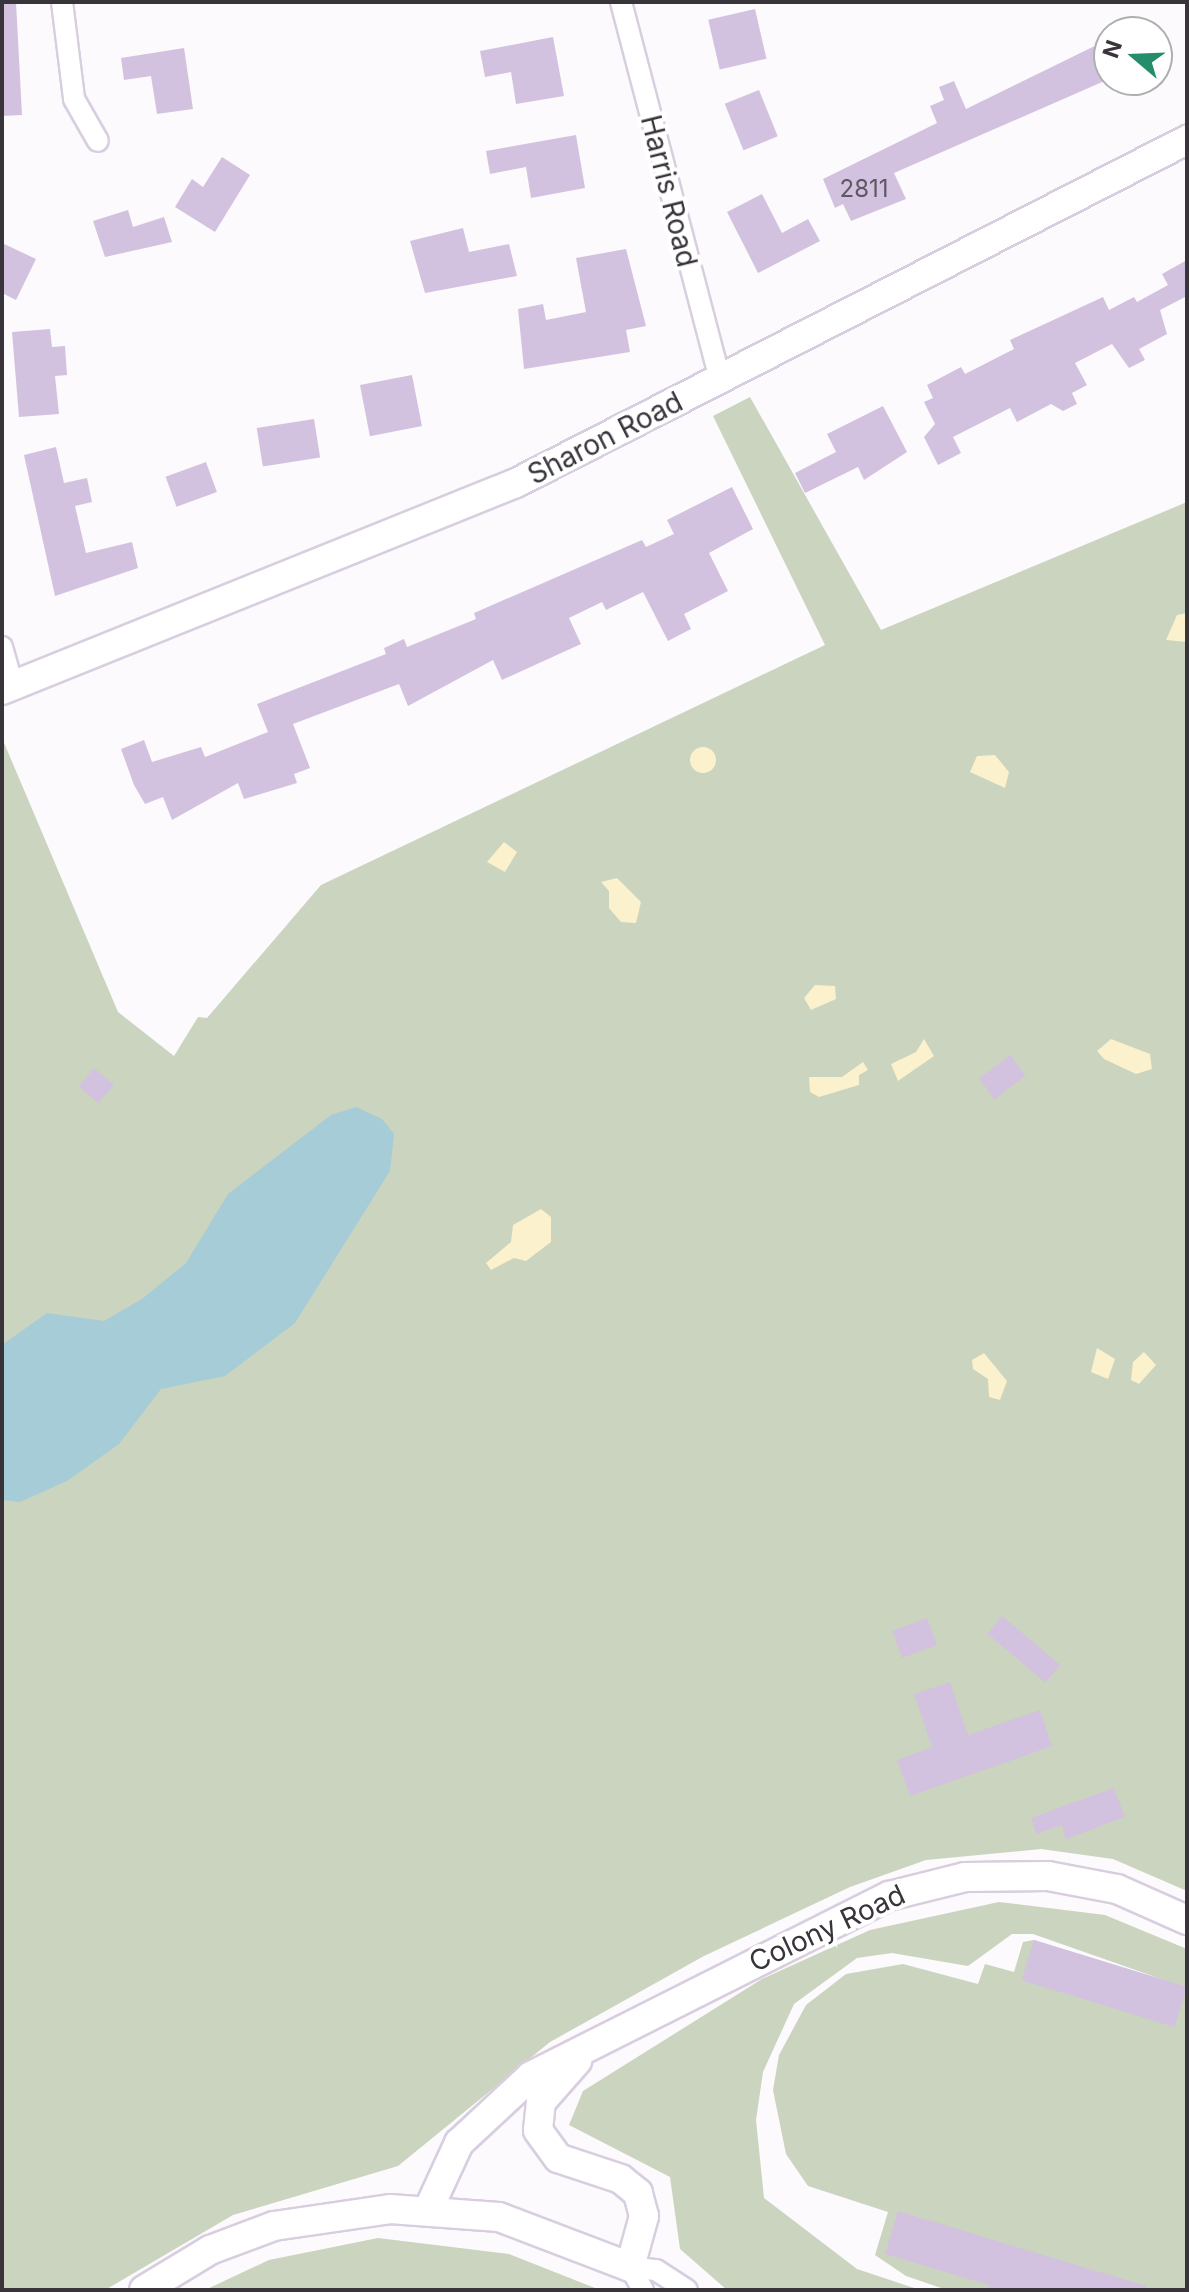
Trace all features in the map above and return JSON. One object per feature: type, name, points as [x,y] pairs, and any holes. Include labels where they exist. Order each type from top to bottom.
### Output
[{"type":"street","points":[[62,2],[74,99],[98,141]]},
{"type":"street","name":"Harris Road","points":[[621,2],[720,379]]},
{"type":"street","name":"Sharon Road","points":[[7,688],[417,528],[720,379],[1187,140]]},
{"type":"street","points":[[2,647],[7,688]]},
{"type":"street","name":"Colony Road","points":[[429,2208],[454,2150],[496,2106],[531,2076],[862,1908],[932,1883],[1007,1874],[1065,1878],[1133,1894],[1187,1920]]},
{"type":"street","name":"Colony Road","points":[[617,2031],[556,2082],[536,2121],[551,2153],[638,2193],[644,2216],[636,2278]]},
{"type":"street","points":[[144,2290],[210,2250],[274,2226],[429,2208],[532,2225],[636,2278],[656,2270],[687,2290]]},
{"type":"green space","points":[[750,397],[881,630],[1187,502],[1187,1891],[1113,1859],[1041,1849],[926,1860],[850,1887],[704,1956],[550,2042],[398,2166],[233,2215],[105,2290],[2,2290],[2,738],[118,1012],[174,1056],[198,1017],[207,1018],[321,885],[825,645],[713,416]]},
{"type":"green space","points":[[999,1902],[1105,1915],[1187,1949],[1187,2290],[947,2290],[906,2276],[875,2255],[888,2212],[808,2186],[786,2154],[773,2090],[779,2055],[806,2005],[846,1974],[903,1964],[978,1984],[985,1964],[1014,1972],[1023,1942],[1034,1940],[1184,1987],[1033,1934],[1012,1934],[968,1966],[892,1953],[857,1958],[794,2004],[763,2072],[756,2120],[764,2198],[857,2269],[920,2290],[727,2290],[680,2249],[670,2177],[569,2125],[583,2091],[762,1979],[870,1930]]},
{"type":"green space","points":[[378,2238],[509,2254],[600,2290],[205,2290],[269,2260]]},
{"type":"sand","points":[[1187,613],[1187,642],[1166,640],[1177,615]]},
{"type":"sand","points":[[703,747],[712,751],[716,760],[712,769],[703,773],[694,769],[690,760],[694,751]]},
{"type":"sand","points":[[995,755],[1009,772],[1005,788],[970,772],[977,756]]},
{"type":"sand","points":[[504,842],[517,852],[505,872],[487,862]]},
{"type":"sand","points":[[617,878],[641,902],[636,923],[621,922],[609,908],[609,891],[601,882]]},
{"type":"sand","points":[[815,985],[835,986],[836,999],[811,1010],[804,998]]},
{"type":"sand","points":[[924,1039],[934,1056],[898,1081],[891,1064],[916,1052]]},
{"type":"sand","points":[[1111,1039],[1150,1054],[1152,1069],[1136,1074],[1104,1059],[1097,1051]]},
{"type":"sand","points":[[863,1062],[868,1070],[859,1075],[859,1085],[819,1097],[810,1092],[809,1077],[842,1077]]},
{"type":"sand","points":[[541,1209],[551,1217],[551,1242],[526,1261],[514,1258],[491,1270],[486,1263],[511,1242],[513,1225]]},
{"type":"sand","points":[[1097,1348],[1115,1359],[1108,1379],[1091,1372]]},
{"type":"sand","points":[[1144,1352],[1156,1365],[1139,1384],[1131,1380],[1133,1362]]},
{"type":"sand","points":[[984,1353],[1007,1381],[1000,1400],[989,1397],[988,1379],[973,1369],[972,1360]]},
{"type":"water","points":[[356,1107],[382,1119],[394,1134],[390,1171],[295,1323],[225,1376],[161,1389],[119,1444],[67,1481],[20,1502],[2,1500],[2,1345],[47,1313],[104,1321],[142,1299],[186,1263],[228,1194],[331,1115]]},
{"type":"building","points":[[2,2],[16,2],[22,115],[2,116]]},
{"type":"building","points":[[755,9],[766,59],[720,69],[708,20]]},
{"type":"building","points":[[553,37],[564,96],[516,104],[511,72],[485,77],[480,51]]},
{"type":"building","points":[[1093,47],[1093,86],[894,173],[906,199],[851,221],[843,204],[835,208],[823,179],[937,123],[930,106],[944,100],[939,87],[954,81],[966,109]]},
{"type":"building","points":[[184,48],[193,109],[157,114],[151,76],[124,80],[121,58]]},
{"type":"building","points":[[759,90],[778,136],[743,150],[725,104]]},
{"type":"building","points":[[576,135],[585,188],[531,198],[526,167],[490,174],[486,151]]},
{"type":"building","points":[[222,157],[250,175],[215,232],[175,207],[192,179],[203,187]]},
{"type":"building","points":[[762,194],[782,233],[808,219],[820,241],[758,273],[727,212]]},
{"type":"building","points":[[128,210],[133,227],[164,217],[172,242],[105,257],[93,221]]},
{"type":"building","points":[[463,228],[469,252],[509,244],[517,276],[425,293],[410,241]]},
{"type":"building","points":[[2,243],[36,259],[16,300],[2,293]]},
{"type":"building","points":[[626,249],[646,326],[626,330],[630,352],[524,369],[518,309],[543,304],[546,320],[586,312],[576,258]]},
{"type":"building","points":[[1187,260],[1187,296],[1160,310],[1167,334],[1139,349],[1145,360],[1129,368],[1112,344],[1075,363],[1087,385],[1072,393],[1077,404],[1063,411],[1051,404],[1017,422],[1010,408],[953,437],[961,453],[938,465],[924,437],[935,424],[924,402],[933,398],[927,385],[961,367],[965,374],[1014,349],[1010,340],[1103,297],[1109,310],[1134,297],[1137,302],[1168,285],[1162,274]]},
{"type":"building","points":[[50,329],[52,347],[65,346],[67,375],[55,376],[59,414],[19,417],[12,332]]},
{"type":"building","points":[[412,375],[422,426],[370,436],[360,385]]},
{"type":"building","points":[[883,406],[907,452],[864,480],[858,467],[805,493],[795,473],[836,452],[827,434]]},
{"type":"building","points":[[314,419],[320,458],[263,467],[257,428]]},
{"type":"building","points":[[56,447],[64,483],[87,478],[92,502],[75,506],[86,553],[132,542],[138,568],[55,596],[24,455]]},
{"type":"building","points":[[206,462],[217,492],[177,507],[166,477]]},
{"type":"building","points":[[732,487],[753,529],[709,553],[728,591],[684,614],[691,629],[668,641],[643,592],[606,610],[602,602],[569,618],[581,644],[502,680],[493,660],[408,706],[399,684],[293,724],[310,768],[294,774],[297,783],[244,799],[238,783],[172,820],[163,797],[145,804],[134,785],[121,749],[144,740],[152,762],[201,747],[205,757],[268,732],[257,704],[386,654],[384,648],[404,639],[407,647],[476,619],[474,613],[642,540],[646,547],[674,534],[667,520]]},
{"type":"building","points":[[1010,1055],[1026,1076],[995,1099],[979,1078]]},
{"type":"building","points":[[94,1068],[114,1085],[98,1103],[79,1086]]},
{"type":"building","points":[[1002,1616],[1060,1665],[1045,1682],[987,1634]]},
{"type":"building","points":[[927,1618],[937,1645],[902,1658],[892,1631]]},
{"type":"building","points":[[950,1682],[968,1735],[1040,1710],[1052,1746],[910,1796],[897,1760],[932,1747],[914,1694]]},
{"type":"building","points":[[1114,1788],[1125,1817],[1066,1839],[1062,1825],[1036,1834],[1031,1818]]},
{"type":"building","points":[[1034,1940],[1187,1987],[1175,2027],[1022,1980]]},
{"type":"building","points":[[898,2211],[1146,2286],[1145,2290],[987,2290],[989,2285],[885,2254]]}]
